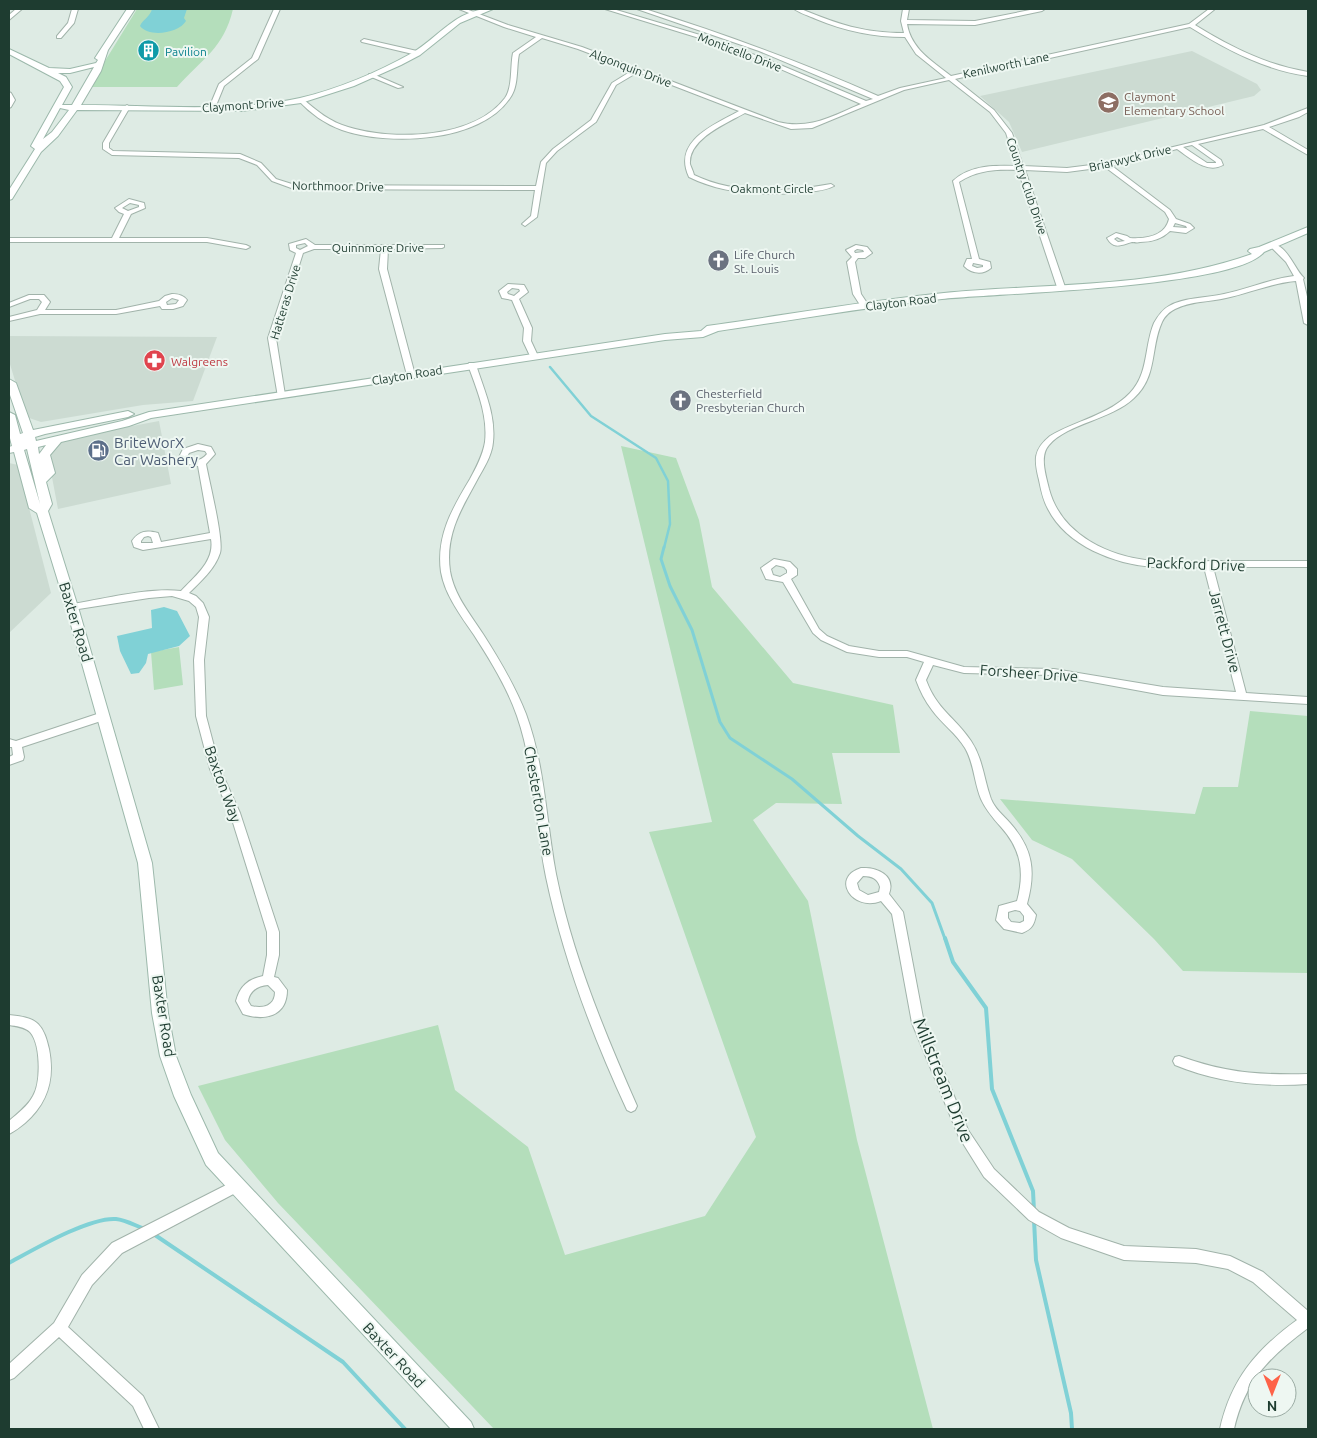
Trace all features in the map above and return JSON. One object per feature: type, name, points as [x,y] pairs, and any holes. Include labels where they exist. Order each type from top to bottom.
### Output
[{"type":"main road","points":[[9,197],[45,142],[54,135],[84,79],[105,51],[131,9]]},
{"type":"main road","name":"Claymont Drive","points":[[68,108],[212,108],[268,106],[301,100],[338,89],[371,75],[417,52],[451,25],[490,9]]},
{"type":"main road","points":[[9,51],[52,70],[84,79]]},
{"type":"main road","points":[[84,79],[102,62],[105,51]]},
{"type":"main road","points":[[24,58],[63,80],[68,87],[29,158],[32,160]]},
{"type":"main road","points":[[52,70],[70,71],[94,65]]},
{"type":"main road","name":"Clayton Road","points":[[19,443],[94,420],[129,414],[149,415],[534,356],[665,337],[703,334],[714,329],[865,306],[944,296],[1089,284],[1100,286],[1143,282],[1196,274],[1241,262],[1257,255],[1261,250],[1308,230]]},
{"type":"main road","name":"Baxter Road","points":[[9,382],[11,382],[24,419],[19,443],[40,482],[46,504],[42,511],[72,607],[102,716],[127,794],[145,863],[160,1013],[168,1056],[183,1096],[212,1159],[464,1429]]},
{"type":"main road","name":"Clayton Road","points":[[19,443],[58,438],[125,424],[149,415]]},
{"type":"main road","name":"Baxter Road","points":[[9,416],[19,443],[35,508],[42,511]]},
{"type":"main road","points":[[24,419],[44,424],[83,417],[94,420]]},
{"type":"main road","points":[[40,482],[49,473],[44,455],[58,438]]},
{"type":"main road","points":[[9,460],[25,468]]},
{"type":"street","points":[[9,18],[19,9]]},
{"type":"street","points":[[59,37],[71,23],[75,9]]},
{"type":"street","points":[[212,108],[221,85],[255,59],[277,9]]},
{"type":"street","name":"Algonquin Drive","points":[[462,9],[540,37],[580,48],[784,126],[799,127]]},
{"type":"street","name":"Monticello Drive","points":[[608,9],[698,36],[764,60],[867,104]]},
{"type":"street","name":"Monticello Drive","points":[[640,9],[722,35],[806,67],[879,99]]},
{"type":"street","points":[[797,9],[836,26],[858,33],[907,35]]},
{"type":"street","name":"Country Club Drive","points":[[906,9],[904,22],[907,35],[914,48],[924,60],[983,103],[999,118],[1009,133],[1062,287]]},
{"type":"street","points":[[904,22],[975,23],[1042,9]]},
{"type":"street","points":[[1199,9],[1211,10]]},
{"type":"street","name":"Kenilworth Lane","points":[[799,127],[818,124],[902,89],[1191,25],[1211,10]]},
{"type":"street","points":[[1191,25],[1257,62],[1277,69],[1308,74]]},
{"type":"street","points":[[301,100],[320,118],[362,134],[403,138],[445,133],[485,117],[502,106],[511,92],[516,52],[540,37]]},
{"type":"street","points":[[1308,40],[1306,42],[1308,44]]},
{"type":"street","points":[[364,41],[417,52]]},
{"type":"street","points":[[525,224],[534,217],[541,168],[546,159],[590,126],[601,110],[614,84],[638,70]]},
{"type":"street","points":[[371,75],[400,87]]},
{"type":"street","points":[[9,94],[12,100],[9,106]]},
{"type":"street","name":"Northmoor Drive","points":[[127,108],[106,143],[106,149],[112,153],[240,156],[259,164],[274,180],[294,187],[538,188]]},
{"type":"street","name":"Briarwyck Drive","points":[[976,260],[956,181],[963,174],[974,169],[1081,169],[1106,165],[1262,126],[1297,116],[1308,110]]},
{"type":"street","name":"Oakmont Circle","points":[[744,111],[707,133],[690,147],[686,160],[691,176],[707,184],[731,189],[816,190],[831,186]]},
{"type":"street","points":[[1262,126],[1308,153]]},
{"type":"street","name":"Briarwyck Drive","points":[[1178,147],[1206,165],[1220,164],[1219,161],[1193,143]]},
{"type":"street","points":[[1106,165],[1168,211],[1172,220],[1170,229],[1166,233],[1152,238],[1129,240]]},
{"type":"street","points":[[114,240],[128,213]]},
{"type":"street","points":[[1170,229],[1186,230],[1191,228],[1188,225],[1172,220]]},
{"type":"street","points":[[9,240],[207,240],[246,247]]},
{"type":"street","name":"Quinnmore Drive","points":[[300,252],[292,250],[293,244],[306,241],[313,247],[442,246]]},
{"type":"street","points":[[385,246],[385,278],[412,375]]},
{"type":"street","points":[[1272,246],[1286,256],[1300,278],[1308,323]]},
{"type":"street","name":"Hatteras Drive","points":[[280,395],[272,338],[300,252],[313,247]]},
{"type":"street","points":[[856,256],[851,262],[855,287],[865,306]]},
{"type":"street","name":"Packford Drive","points":[[1300,278],[1285,279],[1228,296],[1184,304],[1166,311],[1162,315],[1156,331],[1149,368],[1142,385],[1132,396],[1111,411],[1056,436],[1046,443],[1041,450],[1039,461],[1052,508],[1061,522],[1086,542],[1101,551],[1138,562],[1208,566],[1308,564]]},
{"type":"street","points":[[10,305],[29,297],[38,296],[46,302],[40,312]]},
{"type":"street","points":[[515,298],[528,328],[527,340],[534,356]]},
{"type":"street","points":[[9,318],[40,312],[111,312],[162,303]]},
{"type":"street","points":[[10,305],[22,304],[27,307],[26,312],[19,316]]},
{"type":"street","name":"Chesterton Lane","points":[[472,366],[490,422],[489,445],[481,464],[447,527],[444,549],[446,574],[457,600],[500,668],[521,715],[538,776],[551,873],[563,925],[584,995],[631,1106]]},
{"type":"street","points":[[72,607],[163,592],[183,594],[209,568],[216,554],[215,535],[202,462]]},
{"type":"street","points":[[158,544],[215,535]]},
{"type":"street","name":"Jarrett Drive","points":[[1208,566],[1242,696]]},
{"type":"street","name":"Forsheer Drive","points":[[786,579],[810,624],[824,638],[847,649],[860,652],[907,654],[964,670],[1054,672],[1163,691],[1308,701]]},
{"type":"street","name":"Baxton Way","points":[[183,594],[197,602],[204,617],[199,660],[201,716],[214,768],[235,813],[273,932],[273,955],[268,980]]},
{"type":"street","points":[[930,660],[921,680],[926,698],[968,744],[988,804],[994,814],[1007,826],[1027,858],[1028,871],[1021,906]]},
{"type":"street","points":[[9,761],[19,757],[12,744],[102,716]]},
{"type":"street","name":"Millstream Drive","points":[[883,895],[897,912],[918,1023],[960,1126],[989,1173],[1034,1216],[1066,1232],[1124,1254],[1196,1256],[1230,1263],[1258,1278],[1308,1320]]},
{"type":"street","points":[[9,1020],[21,1021],[34,1027],[41,1037],[45,1073],[40,1098],[9,1128]]},
{"type":"street","points":[[1179,1061],[1194,1068],[1221,1075],[1262,1079],[1308,1078]]},
{"type":"street","points":[[9,1373],[59,1328],[87,1280],[117,1248],[236,1186]]},
{"type":"street","points":[[1227,1429],[1236,1399],[1247,1375],[1275,1346],[1308,1320]]},
{"type":"street","points":[[59,1328],[138,1401],[152,1429]]},
{"type":"shaded area","name":"Claymont Elementary School","points":[[1192,51],[1257,84],[1261,90],[1254,96],[1022,152],[1009,122],[980,96]]},
{"type":"shaded area","points":[[9,336],[217,337],[193,401],[143,405],[41,422],[29,418],[25,413],[9,361]]},
{"type":"shaded area","points":[[159,421],[171,484],[58,509],[48,456],[56,443],[95,433]]},
{"type":"shaded area","points":[[9,463],[18,465],[51,593],[9,633]]},
{"type":"green space","points":[[137,9],[233,9],[224,34],[218,43],[177,87],[89,87]]},
{"type":"green space","points":[[621,446],[676,458],[699,520],[712,587],[793,683],[893,705],[900,753],[832,753],[842,804],[776,803],[753,820],[808,901],[857,1140],[933,1429],[494,1429],[278,1203],[225,1140],[198,1086],[438,1025],[455,1090],[528,1147],[565,1255],[705,1216],[756,1137],[649,832],[712,822]]},
{"type":"green space","points":[[179,647],[183,685],[154,690],[151,652]]},
{"type":"green space","points":[[1250,711],[1308,716],[1308,973],[1183,971],[1154,939],[1072,859],[1032,840],[1000,799],[1195,814],[1203,787],[1238,787]]},
{"type":"water","points":[[152,9],[187,9],[184,18],[186,21],[177,29],[171,31],[157,33],[144,30],[140,26]]},
{"type":"water","points":[[164,607],[177,611],[190,636],[179,646],[148,654],[146,663],[139,673],[131,674],[120,651],[117,636],[152,628],[151,610]]},
{"type":"waterway","points":[[550,367],[591,416],[656,458],[668,481],[670,524],[664,548]]},
{"type":"waterway","points":[[664,547],[661,559],[670,586],[692,630],[720,722],[730,738],[792,779],[858,836],[901,869],[932,903],[945,939]]},
{"type":"waterway","points":[[945,938],[953,962],[986,1008],[992,1089],[1033,1191],[1034,1211]]},
{"type":"waterway","points":[[9,1263],[61,1235],[91,1223],[116,1219],[145,1229]]},
{"type":"waterway","points":[[1034,1220],[1036,1260],[1071,1413],[1072,1429]]},
{"type":"waterway","points":[[152,1233],[343,1362],[405,1429]]},
{"type":"place","name":"Pavilion","points":[[149,51]]},
{"type":"place","name":"Claymont Elementary School","points":[[1108,103]]},
{"type":"place","name":"Life Church St. Louis","points":[[718,261]]},
{"type":"place","name":"Walgreens","points":[[155,361]]},
{"type":"place","name":"Chesterfield Presbyterian Church","points":[[680,400]]},
{"type":"place","name":"BriteWorX Car Washery","points":[[98,451]]}]
